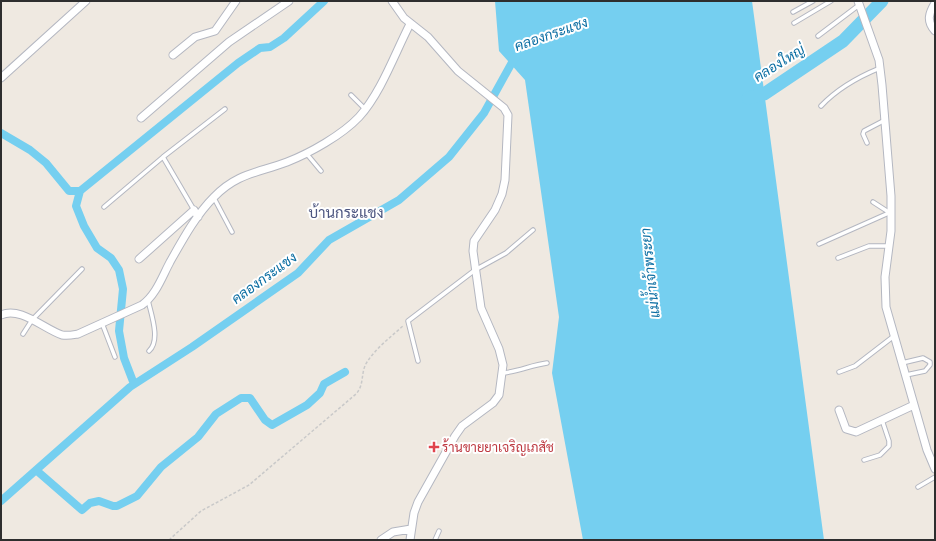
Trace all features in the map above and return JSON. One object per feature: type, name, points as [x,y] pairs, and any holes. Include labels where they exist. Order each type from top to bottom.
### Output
[{"type":"street","points":[[1,78],[86,1]]},
{"type":"street","points":[[174,55],[195,37],[215,31],[236,1]]},
{"type":"street","points":[[141,118],[229,42],[289,1]]},
{"type":"street","points":[[392,1],[404,18],[428,37],[458,71],[504,108],[508,121],[505,180],[502,194],[495,210],[474,241],[472,251],[481,308],[500,349],[503,365],[499,395],[462,426],[455,436],[421,496],[414,513],[410,540]]},
{"type":"street","points":[[859,3],[881,68],[886,143],[889,162],[890,212],[889,246],[885,277],[886,307],[914,405],[934,464]]},
{"type":"street","points":[[935,3],[929,19],[931,26],[935,30]]},
{"type":"street","points":[[1,316],[9,312],[32,320],[68,336],[78,334],[148,300],[190,227],[213,198],[227,185],[240,176],[264,171],[306,153],[347,128],[365,109],[410,24]]},
{"type":"street","points":[[139,259],[194,210],[198,217]]},
{"type":"street","points":[[839,410],[846,429],[851,432],[856,432],[914,405]]},
{"type":"street","points":[[381,540],[393,532],[411,529]]},
{"type":"lane","points":[[792,12],[813,1]]},
{"type":"lane","points":[[794,23],[831,1]]},
{"type":"lane","points":[[818,36],[859,3]]},
{"type":"lane","points":[[821,106],[833,94],[850,83],[881,68]]},
{"type":"lane","points":[[352,95],[365,109]]},
{"type":"lane","points":[[104,207],[163,157],[225,109]]},
{"type":"lane","points":[[866,143],[863,134],[864,131],[885,120]]},
{"type":"lane","points":[[306,153],[321,172]]},
{"type":"lane","points":[[163,157],[194,210]]},
{"type":"lane","points":[[213,198],[232,232]]},
{"type":"lane","points":[[873,202],[890,212]]},
{"type":"lane","points":[[820,244],[890,212]]},
{"type":"lane","points":[[418,361],[408,321],[475,270],[496,260],[533,230]]},
{"type":"lane","points":[[838,258],[869,246],[889,246]]},
{"type":"lane","points":[[23,334],[32,320],[82,269]]},
{"type":"lane","points":[[148,300],[154,334],[154,343],[149,351]]},
{"type":"lane","points":[[102,323],[115,357]]},
{"type":"lane","points":[[839,372],[855,366],[894,336]]},
{"type":"lane","points":[[902,363],[923,358],[930,362],[930,365],[924,371],[906,375]]},
{"type":"lane","points":[[502,373],[515,372],[533,364],[547,363]]},
{"type":"lane","points":[[864,460],[880,455],[889,446],[890,441],[882,420]]},
{"type":"lane","points":[[918,487],[935,477]]},
{"type":"lane","points":[[435,540],[439,532]]},
{"type":"path","points":[[169,540],[201,511],[248,485],[356,394],[362,386],[363,372],[367,362],[408,321]]},
{"type":"water","name":"แม่น้ำเจ้าพระยา","points":[[495,1],[752,1],[824,540],[583,540],[552,373],[559,317],[525,80],[499,51]]},
{"type":"waterway","points":[[134,384],[124,358],[119,331],[123,289],[119,270],[111,258],[97,248],[84,226],[76,206],[80,191],[238,63],[260,48],[270,47],[284,38],[324,1]]},
{"type":"waterway","name":"คลองใหญ่","points":[[748,98],[764,94],[843,41],[882,1]]},
{"type":"waterway","name":"คลองกระแชง","points":[[1,501],[130,387],[192,347],[298,273],[329,240],[399,200],[449,157],[484,113],[515,57],[518,56]]},
{"type":"waterway","points":[[1,133],[30,150],[46,163],[69,191],[80,191]]},
{"type":"waterway","points":[[36,470],[82,510],[90,503],[99,501],[117,506],[137,496],[161,467],[198,437],[216,414],[241,398],[250,398],[265,420],[272,425],[307,405],[320,393],[324,384],[345,372]]},
{"type":"place","name":"ร้านขายยาเจริญเภสัช","points":[[434,447]]},
{"type":"district","name":"บ้านกระแชง","points":[[346,213]]}]
